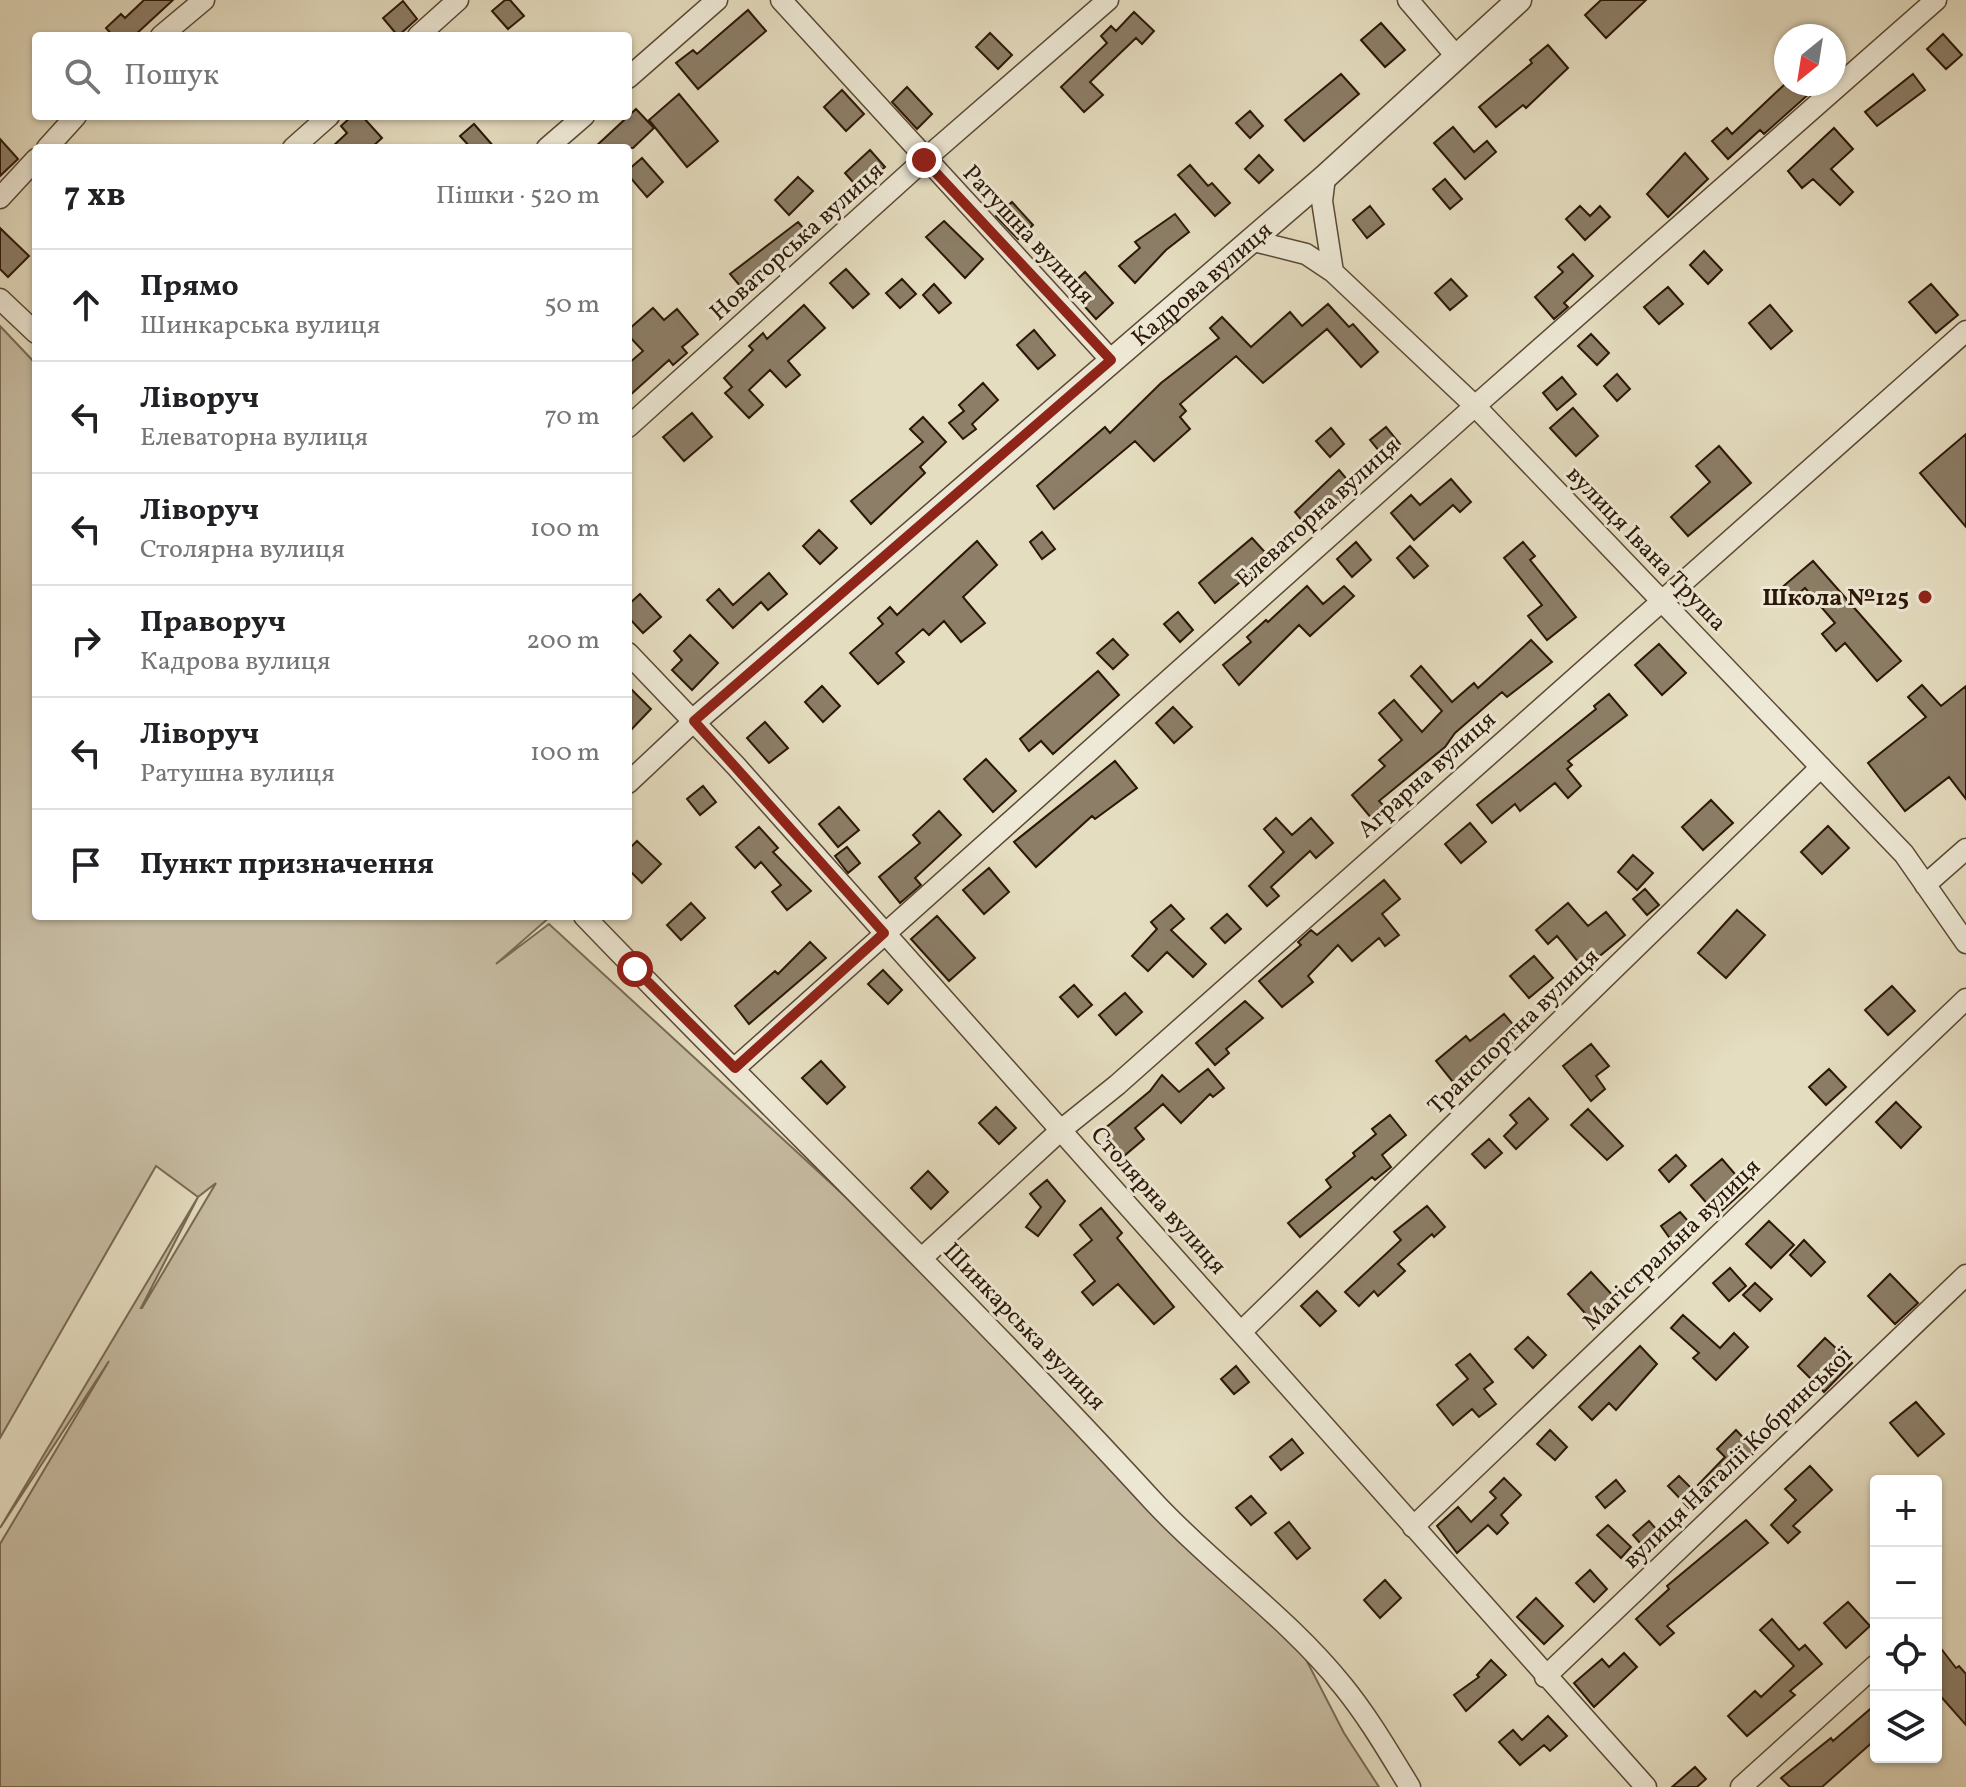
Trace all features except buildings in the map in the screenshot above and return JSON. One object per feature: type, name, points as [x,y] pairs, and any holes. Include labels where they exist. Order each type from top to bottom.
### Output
[{"type":"street","points":[[166,32],[204,0]]},
{"type":"street","points":[[422,32],[458,0]]},
{"type":"street","points":[[632,74],[717,0]]},
{"type":"street","name":"Ратушна вулиця","points":[[781,0],[924,160],[1111,360]]},
{"type":"street","name":"Новаторська вулиця","points":[[632,423],[924,160],[1108,0]]},
{"type":"street","points":[[1408,0],[1456,56]]},
{"type":"street","name":"Кадрова вулиця","points":[[632,779],[694,721],[1325,177],[1519,0]]},
{"type":"street","name":"Елеваторна вулиця","points":[[735,1068],[1475,406],[1936,0]]},
{"type":"street","points":[[51,144],[72,120]]},
{"type":"street","points":[[298,144],[324,120]]},
{"type":"street","points":[[552,144],[579,120]]},
{"type":"street","points":[[0,198],[32,163]]},
{"type":"street","points":[[1325,177],[1322,201],[1333,272]]},
{"type":"street","name":"вулиця Івана Труша","points":[[1250,240],[1306,254],[1333,272],[1475,406],[1904,854],[1966,943]]},
{"type":"street","points":[[0,299],[32,329]]},
{"type":"street","name":"Аграрна вулиця","points":[[923,1257],[1061,1130],[1117,1085],[1966,331]]},
{"type":"street","name":"Столярна вулиця","points":[[632,657],[694,721],[1242,1331],[1545,1677],[1646,1787]]},
{"type":"street","name":"Транспортна вулиця","points":[[1242,1331],[1821,767]]},
{"type":"street","points":[[1925,885],[1966,849]]},
{"type":"street","name":"Шинкарська вулиця","points":[[588,920],[867,1205],[923,1257],[1186,1535],[1282,1622],[1343,1685],[1410,1787]]},
{"type":"street","name":"Магістральна вулиця","points":[[1413,1527],[1966,999]]},
{"type":"street","name":"вулиця Наталії Кобринської","points":[[1545,1677],[1966,1275]]},
{"type":"street","points":[[1741,1787],[1870,1670]]},
{"type":"shaded area","points":[[0,326],[32,360],[32,920],[546,920],[496,964],[549,924],[910,1256],[1295,1638],[1344,1733],[1379,1787],[0,1787],[0,1544],[109,1361],[0,1528],[198,1197],[156,1166],[0,1438]],"holes":[[[216,1183],[142,1308],[141,1308],[198,1197]]]},
{"type":"place","name":"Школа №125","points":[[1925,597]]},
{"type":"route","points":[[635,969],[735,1068],[884,933],[694,721],[1111,360],[924,160]]}]
